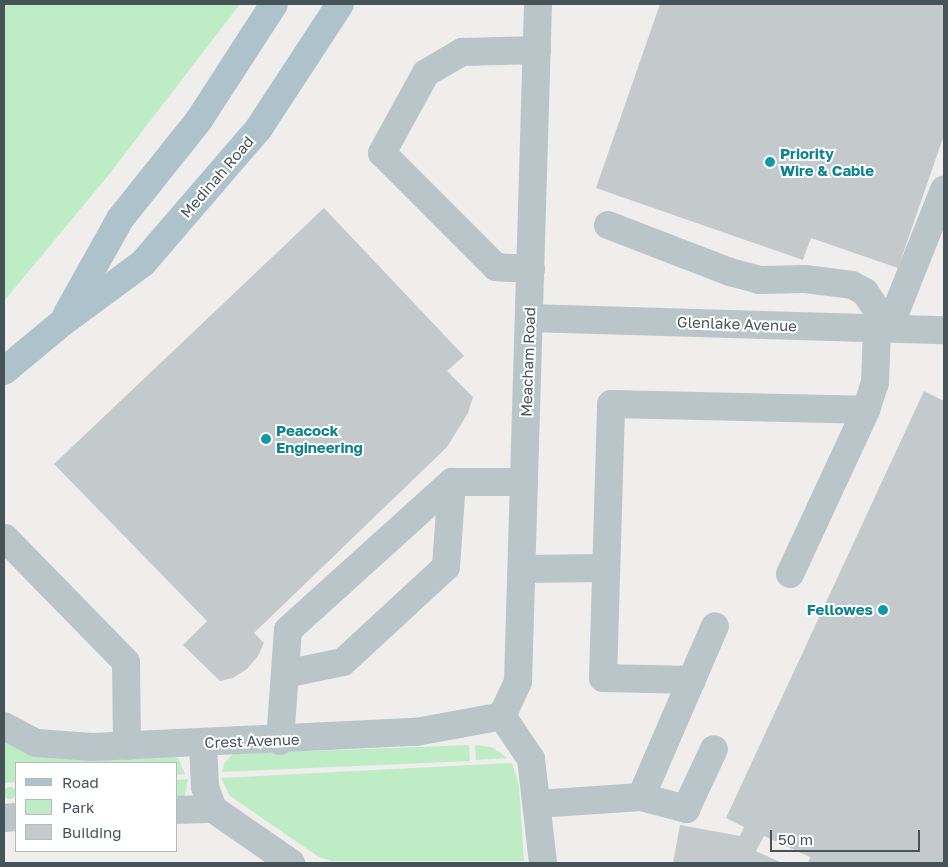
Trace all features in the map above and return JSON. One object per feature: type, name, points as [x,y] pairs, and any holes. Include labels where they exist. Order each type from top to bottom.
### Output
[{"type":"main road","name":"Medinah Road","points":[[62,322],[120,219],[199,120],[274,4]]},
{"type":"main road","name":"Medinah Road","points":[[4,371],[62,322],[143,263],[259,128],[340,4]]},
{"type":"street","name":"Meacham Road","points":[[502,716],[518,682],[538,4]]},
{"type":"street","points":[[531,269],[496,267],[382,153],[426,73],[462,52],[537,50]]},
{"type":"street","points":[[790,574],[866,410],[875,383],[883,328],[944,190]]},
{"type":"street","points":[[608,225],[730,272],[759,280],[805,279],[852,285],[865,292],[883,328]]},
{"type":"street","name":"Glenlake Avenue","points":[[529,318],[944,330]]},
{"type":"street","points":[[692,680],[603,678],[611,404],[866,410]]},
{"type":"street","points":[[285,674],[343,662],[446,567],[452,482]]},
{"type":"street","points":[[280,741],[288,630],[452,482],[524,482]]},
{"type":"street","points":[[4,538],[126,662],[127,746]]},
{"type":"street","points":[[522,569],[605,568]]},
{"type":"street","points":[[641,797],[715,626]]},
{"type":"street","points":[[502,716],[531,759],[543,863]]},
{"type":"street","name":"Crest Avenue","points":[[4,726],[36,743],[127,746],[280,741],[416,732],[502,716]]},
{"type":"street","points":[[203,743],[205,787],[213,809],[291,863]]},
{"type":"street","points":[[537,804],[641,797],[686,809],[714,749]]},
{"type":"street","points":[[178,810],[213,809]]},
{"type":"green space","points":[[4,4],[240,4],[107,177],[4,301]]},
{"type":"green space","points":[[4,740],[171,755],[178,758],[185,774],[178,775],[178,762],[15,762],[15,782],[4,783]]},
{"type":"green space","points":[[469,745],[470,761],[222,772],[225,762],[233,754]]},
{"type":"green space","points":[[475,745],[491,747],[508,758],[476,760]]},
{"type":"green space","points":[[512,763],[519,786],[524,861],[331,861],[319,857],[230,796],[221,778]]},
{"type":"green space","points":[[188,779],[184,799],[178,799],[178,780]]},
{"type":"green space","points":[[8,787],[14,789],[15,796],[12,799],[8,799],[4,795],[4,791]]},
{"type":"building","name":"Priority Wire & Cable","points":[[660,4],[944,4],[944,135],[898,268],[811,238],[803,260],[596,188]]},
{"type":"building","name":"Peacock Engineering","points":[[324,208],[464,356],[447,371],[473,397],[468,413],[447,447],[254,633],[264,643],[258,656],[247,669],[233,678],[220,681],[183,645],[207,621],[54,464]]},
{"type":"building","name":"Fellowes","points":[[924,391],[944,401],[944,863],[808,863],[810,857],[764,836],[756,851],[782,863],[673,863],[680,825],[740,836],[744,827],[726,818]]},
{"type":"place","name":"Priority Wire & Cable","points":[[770,162]]},
{"type":"place","name":"Peacock Engineering","points":[[266,439]]},
{"type":"place","name":"Fellowes","points":[[883,610]]}]
